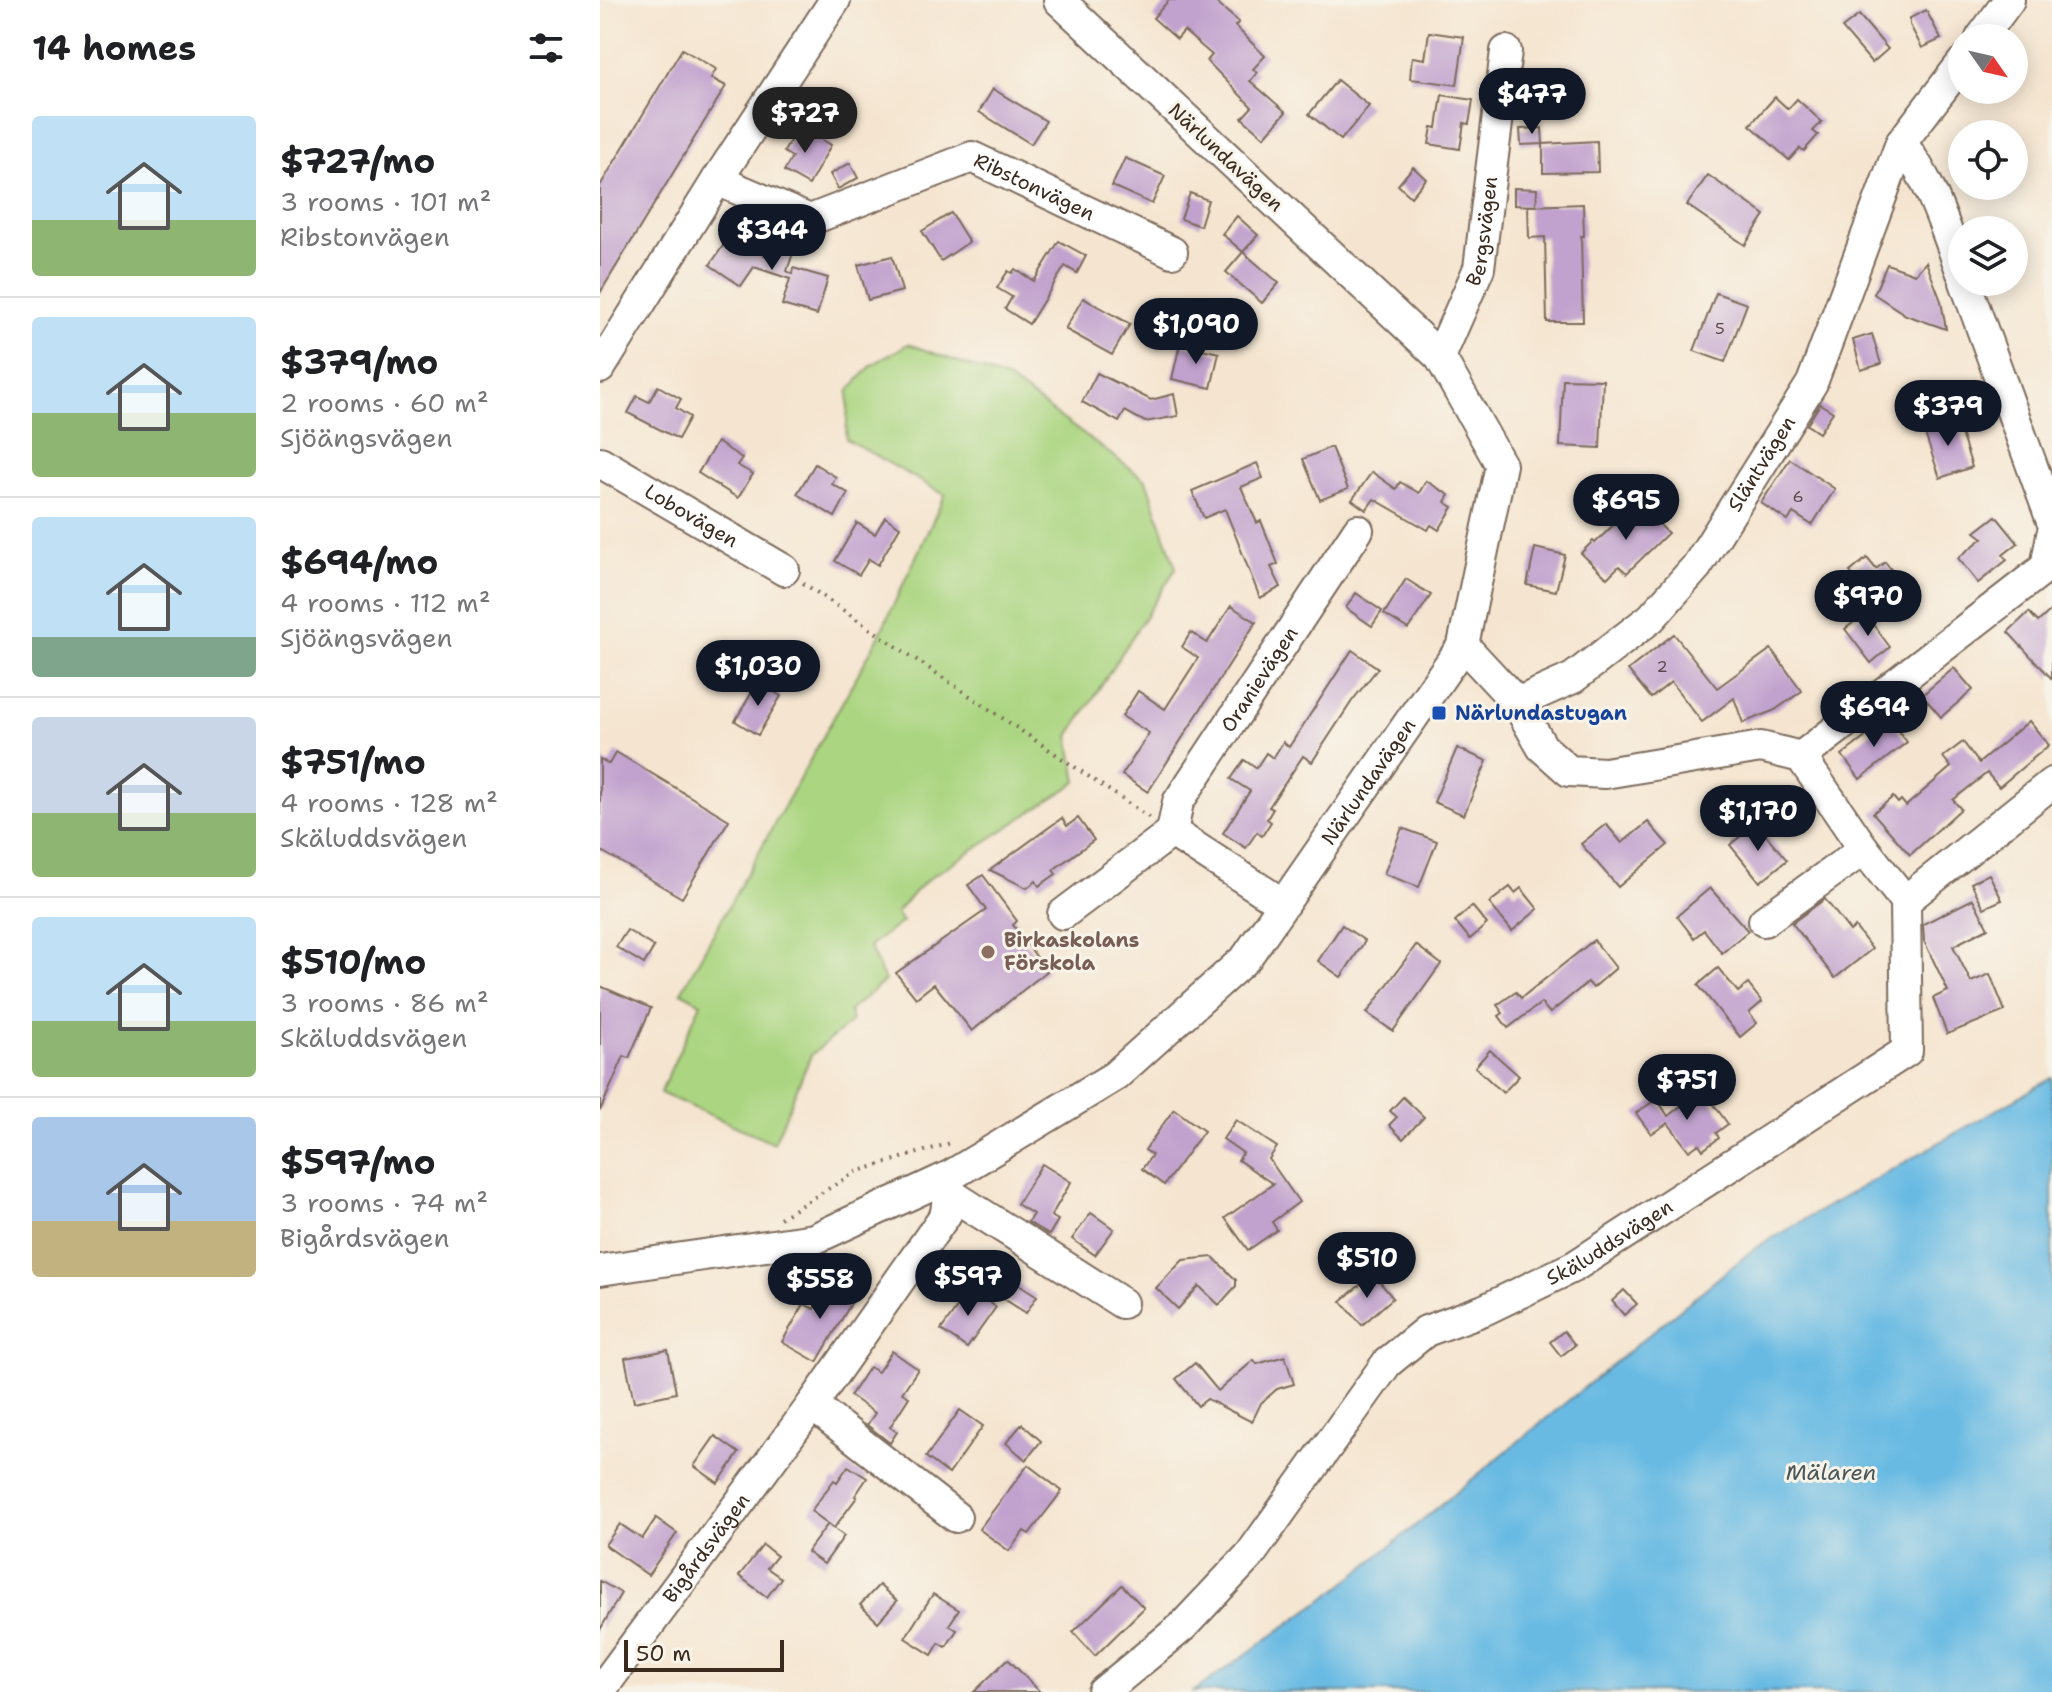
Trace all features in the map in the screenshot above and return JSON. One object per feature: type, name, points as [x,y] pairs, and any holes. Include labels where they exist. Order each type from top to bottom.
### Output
[{"type":"street","points":[[600,368],[717,180],[835,0]]},
{"type":"street","name":"Närlundavägen","points":[[600,1270],[814,1239],[950,1184],[1115,1076],[1246,958],[1463,645],[1501,465],[1440,357],[1059,0]]},
{"type":"street","points":[[1991,24],[2009,0]]},
{"type":"street","name":"Bergsvägen","points":[[1440,357],[1479,268],[1506,51]]},
{"type":"street","name":"Släntvägen","points":[[1517,703],[1573,678],[1651,618],[1697,566],[1812,383],[1901,143],[1948,81]]},
{"type":"street","points":[[1901,143],[1918,164],[1948,235]]},
{"type":"street","name":"Ribstonvägen","points":[[717,180],[810,220],[972,157],[1172,252]]},
{"type":"street","points":[[1970,296],[2052,521]]},
{"type":"street","name":"Lobovägen","points":[[600,462],[784,570]]},
{"type":"street","name":"Oranievägen","points":[[1172,832],[1178,802],[1358,530]]},
{"type":"street","points":[[1801,757],[2046,567],[2052,535]]},
{"type":"street","points":[[1463,645],[1517,703],[1542,747],[1569,771],[1605,773],[1761,747],[1801,757],[1864,849],[1905,901],[2052,783]]},
{"type":"street","points":[[1063,914],[1172,832],[1283,904]]},
{"type":"street","points":[[1764,921],[1864,849]]},
{"type":"street","name":"Skäluddsvägen","points":[[1103,1692],[1182,1627],[1250,1555],[1387,1363],[1426,1331],[1484,1310],[1575,1266],[1907,1051],[1905,901]]},
{"type":"street","points":[[950,1184],[1122,1303]]},
{"type":"street","name":"Bigårdsvägen","points":[[600,1691],[812,1405],[946,1214],[950,1184]]},
{"type":"street","points":[[812,1405],[956,1517]]},
{"type":"path","points":[[784,570],[1172,832]]},
{"type":"path","points":[[777,1220],[856,1172],[968,1138]]},
{"type":"green space","points":[[908,344],[1009,380],[1146,480],[1176,568],[1069,736],[1077,782],[931,877],[896,913],[902,922],[869,946],[885,981],[849,1011],[852,1021],[811,1055],[774,1143],[660,1093],[701,1003],[681,992],[878,638],[945,495],[846,439],[849,390],[872,365]]},
{"type":"water","name":"Mälaren","points":[[2052,1078],[2052,1692],[1193,1692],[1339,1588],[1755,1248]]},
{"type":"building","points":[[1169,0],[1213,0],[1239,22],[1235,26],[1265,56],[1253,69],[1257,73],[1250,81],[1286,112],[1264,137],[1242,118],[1252,107],[1207,61],[1212,55],[1184,31],[1177,39],[1153,18]]},
{"type":"building","points":[[1926,10],[1941,39],[1922,48],[1910,25],[1910,18]]},
{"type":"building","points":[[1859,15],[1888,49],[1872,63],[1842,28]]},
{"type":"building","points":[[1429,32],[1464,37],[1457,85],[1410,79],[1412,57],[1425,59]]},
{"type":"building","points":[[682,49],[716,69],[711,78],[726,86],[600,293],[600,186]]},
{"type":"building","points":[[1337,80],[1369,106],[1341,140],[1309,114]]},
{"type":"building","points":[[993,89],[1046,121],[1031,144],[979,112]]},
{"type":"building","points":[[1442,95],[1473,100],[1469,124],[1464,123],[1460,149],[1429,144],[1432,127],[1437,128]]},
{"type":"building","points":[[1775,97],[1788,109],[1797,99],[1822,122],[1813,131],[1818,135],[1804,151],[1800,148],[1789,160],[1750,125]]},
{"type":"building","points":[[798,126],[831,145],[809,185],[784,171],[792,157],[784,152]]},
{"type":"building","points":[[1542,128],[1543,144],[1521,145],[1520,129]]},
{"type":"building","points":[[1597,141],[1598,172],[1543,173],[1543,144]]},
{"type":"building","points":[[1125,158],[1165,176],[1152,204],[1112,186]]},
{"type":"building","points":[[850,163],[858,178],[838,189],[830,174]]},
{"type":"building","points":[[1413,167],[1426,179],[1411,197],[1398,185]]},
{"type":"building","points":[[1708,175],[1765,215],[1745,245],[1687,205]]},
{"type":"building","points":[[1514,188],[1537,189],[1536,206],[1514,205]]},
{"type":"building","points":[[1190,193],[1208,200],[1200,226],[1181,219]]},
{"type":"building","points":[[1583,204],[1583,322],[1547,322],[1545,237],[1529,238],[1528,206]]},
{"type":"building","points":[[951,213],[969,242],[941,261],[922,231]]},
{"type":"building","points":[[1237,216],[1258,235],[1243,252],[1222,234]]},
{"type":"building","points":[[731,234],[769,258],[773,243],[794,250],[787,271],[792,274],[793,268],[828,278],[817,315],[782,305],[790,279],[754,267],[741,286],[710,265]]},
{"type":"building","points":[[1059,241],[1086,256],[1077,273],[1065,266],[1029,324],[1005,309],[1012,297],[997,288],[1008,271],[1012,273],[1015,269],[1034,281]]},
{"type":"building","points":[[1243,252],[1279,283],[1262,303],[1226,272]]},
{"type":"building","points":[[892,256],[902,291],[868,300],[858,265]]},
{"type":"building","points":[[1926,262],[1941,301],[1946,329],[1906,315],[1874,294],[1887,264],[1915,274]]},
{"type":"building","points":[[1716,293],[1747,304],[1725,362],[1694,351]]},
{"type":"building","points":[[1083,298],[1130,324],[1112,355],[1065,329]]},
{"type":"building","points":[[1872,334],[1881,364],[1861,370],[1853,340]]},
{"type":"building","points":[[1180,344],[1219,353],[1211,388],[1172,379]]},
{"type":"building","points":[[1097,373],[1151,400],[1174,394],[1178,416],[1145,422],[1125,411],[1119,422],[1082,402]]},
{"type":"building","points":[[1563,379],[1603,380],[1600,448],[1560,446]]},
{"type":"building","points":[[658,386],[681,399],[676,408],[690,417],[678,439],[628,413],[637,396],[649,402]]},
{"type":"building","points":[[1820,404],[1833,412],[1819,433],[1807,425]]},
{"type":"building","points":[[1956,418],[1972,467],[1940,478],[1923,428]]},
{"type":"building","points":[[717,442],[742,458],[737,465],[753,474],[738,498],[698,473]]},
{"type":"building","points":[[1331,447],[1348,489],[1320,500],[1303,459]]},
{"type":"building","points":[[1790,459],[1835,489],[1812,525],[1793,513],[1788,521],[1761,503]]},
{"type":"building","points":[[1257,463],[1263,478],[1241,487],[1257,523],[1261,521],[1278,564],[1271,567],[1281,587],[1260,598],[1225,509],[1204,518],[1192,491]]},
{"type":"building","points":[[815,464],[836,477],[832,484],[848,493],[835,517],[797,494]]},
{"type":"building","points":[[1372,472],[1396,489],[1400,482],[1419,493],[1426,481],[1449,495],[1445,502],[1453,507],[1439,530],[1431,525],[1428,530],[1374,499],[1366,510],[1352,500]]},
{"type":"building","points":[[1637,502],[1668,533],[1627,573],[1619,566],[1607,578],[1581,553]]},
{"type":"building","points":[[1996,516],[2018,543],[2003,555],[2007,560],[1978,583],[1958,558],[1983,538],[1975,532]]},
{"type":"building","points":[[885,517],[900,527],[878,565],[869,559],[859,575],[835,561],[857,523],[875,534]]},
{"type":"building","points":[[1535,548],[1565,555],[1556,591],[1527,585]]},
{"type":"building","points":[[1867,558],[1876,569],[1885,562],[1905,587],[1869,616],[1850,592],[1859,584],[1850,572]]},
{"type":"building","points":[[1406,579],[1431,595],[1408,629],[1384,614]]},
{"type":"building","points":[[1356,593],[1382,611],[1372,626],[1346,608]]},
{"type":"building","points":[[1231,606],[1256,622],[1148,792],[1122,775],[1149,733],[1122,716],[1138,691],[1165,709],[1198,658],[1182,647],[1191,632],[1207,643]]},
{"type":"building","points":[[2052,609],[2052,679],[2008,632],[2029,612],[2038,622]]},
{"type":"building","points":[[1865,614],[1890,647],[1871,663],[1845,629]]},
{"type":"building","points":[[1674,634],[1717,688],[1771,649],[1802,691],[1775,710],[1743,723],[1734,698],[1702,722],[1671,682],[1651,698],[1628,670]]},
{"type":"building","points":[[1352,650],[1378,668],[1312,762],[1303,756],[1269,807],[1273,809],[1267,819],[1271,822],[1262,836],[1257,832],[1246,848],[1223,833],[1250,791],[1231,779],[1244,760],[1256,768],[1266,753],[1273,758],[1283,742],[1289,747]]},
{"type":"building","points":[[1954,668],[1973,690],[1941,717],[1922,695]]},
{"type":"building","points":[[758,682],[781,696],[758,735],[735,721]]},
{"type":"building","points":[[1889,719],[1907,742],[1860,779],[1842,755]]},
{"type":"building","points":[[2029,721],[2049,745],[1999,787],[1987,773],[1953,800],[1961,809],[1910,855],[1873,813],[1893,797],[1906,806],[1951,767],[1943,757],[1963,742],[1979,763]]},
{"type":"building","points":[[1457,748],[1487,761],[1464,815],[1434,802]]},
{"type":"building","points":[[616,752],[729,820],[682,898],[600,850],[600,759],[609,764]]},
{"type":"building","points":[[1062,818],[1067,826],[1078,818],[1094,840],[1053,870],[1056,874],[1039,886],[1036,881],[1027,888],[990,870]]},
{"type":"building","points":[[1648,822],[1668,845],[1618,887],[1581,844],[1606,824],[1622,843]]},
{"type":"building","points":[[1756,823],[1787,860],[1760,882],[1730,845]]},
{"type":"building","points":[[1402,828],[1437,841],[1419,887],[1384,874]]},
{"type":"building","points":[[1989,874],[2002,900],[1984,908],[1971,883]]},
{"type":"building","points":[[983,875],[1017,921],[1013,925],[1047,971],[972,1031],[934,984],[916,998],[896,973],[986,910],[968,885]]},
{"type":"building","points":[[1510,887],[1515,893],[1521,888],[1538,909],[1512,931],[1489,903]]},
{"type":"building","points":[[1710,888],[1748,931],[1722,953],[1704,930],[1694,938],[1677,916]]},
{"type":"building","points":[[1825,899],[1850,931],[1855,927],[1872,949],[1835,978],[1792,923]]},
{"type":"building","points":[[1973,899],[1988,928],[1953,946],[1971,982],[1990,974],[2005,1011],[1947,1034],[1933,998],[1948,991],[1924,941],[1923,924]]},
{"type":"building","points":[[1472,906],[1487,924],[1470,939],[1455,921]]},
{"type":"building","points":[[1342,925],[1365,941],[1341,977],[1318,961]]},
{"type":"building","points":[[627,930],[654,947],[644,964],[616,947]]},
{"type":"building","points":[[1594,940],[1616,968],[1593,988],[1588,982],[1550,1013],[1541,1003],[1508,1028],[1499,1016],[1503,1013],[1497,1005],[1516,992],[1521,998]]},
{"type":"building","points":[[1416,945],[1441,964],[1393,1031],[1367,1013]]},
{"type":"building","points":[[1718,968],[1738,992],[1748,984],[1762,1002],[1749,1013],[1757,1023],[1740,1037],[1698,985]]},
{"type":"building","points":[[600,986],[651,1008],[629,1058],[624,1056],[600,1111]]},
{"type":"building","points":[[1490,1050],[1519,1076],[1503,1093],[1475,1067]]},
{"type":"building","points":[[1403,1097],[1424,1117],[1403,1139],[1389,1125],[1397,1117],[1390,1111]]},
{"type":"building","points":[[1691,1098],[1697,1106],[1709,1098],[1728,1124],[1716,1133],[1719,1138],[1703,1150],[1699,1144],[1689,1151],[1668,1123],[1651,1134],[1636,1113],[1657,1099],[1668,1116]]},
{"type":"building","points":[[1174,1109],[1204,1131],[1164,1185],[1142,1169],[1152,1155],[1145,1150]]},
{"type":"building","points":[[1236,1120],[1277,1147],[1269,1159],[1299,1202],[1272,1222],[1277,1230],[1248,1250],[1225,1218],[1273,1184],[1238,1160],[1243,1153],[1223,1139]]},
{"type":"building","points":[[1042,1164],[1071,1182],[1051,1216],[1058,1220],[1049,1235],[1028,1222],[1033,1214],[1017,1204]]},
{"type":"building","points":[[1091,1213],[1114,1229],[1095,1255],[1072,1239]]},
{"type":"building","points":[[1213,1257],[1236,1280],[1236,1286],[1219,1305],[1199,1286],[1178,1309],[1156,1288],[1183,1260]]},
{"type":"building","points":[[1373,1274],[1393,1298],[1362,1325],[1341,1301]]},
{"type":"building","points":[[833,1278],[857,1293],[817,1362],[782,1342],[804,1304],[814,1309]]},
{"type":"building","points":[[1010,1278],[1037,1296],[1026,1313],[998,1295]]},
{"type":"building","points":[[970,1289],[996,1307],[967,1348],[941,1330]]},
{"type":"building","points":[[1624,1290],[1637,1304],[1624,1315],[1612,1301]]},
{"type":"building","points":[[1564,1331],[1575,1345],[1561,1356],[1550,1342]]},
{"type":"building","points":[[668,1350],[676,1393],[634,1402],[625,1358]]},
{"type":"building","points":[[892,1351],[918,1369],[902,1393],[909,1397],[890,1427],[897,1432],[890,1443],[867,1425],[875,1413],[850,1396],[869,1367],[878,1372]]},
{"type":"building","points":[[1285,1356],[1294,1384],[1277,1389],[1261,1403],[1252,1422],[1207,1399],[1198,1406],[1176,1379],[1195,1363],[1218,1391],[1254,1360],[1257,1364]]},
{"type":"building","points":[[960,1410],[983,1426],[949,1474],[926,1457]]},
{"type":"building","points":[[1022,1424],[1041,1441],[1026,1460],[1006,1443]]},
{"type":"building","points":[[715,1436],[739,1453],[718,1483],[694,1466]]},
{"type":"building","points":[[1028,1465],[1062,1491],[1029,1534],[1024,1531],[1009,1551],[979,1529]]},
{"type":"building","points":[[848,1466],[867,1478],[834,1528],[811,1511]]},
{"type":"building","points":[[656,1518],[677,1533],[648,1575],[605,1545],[620,1524],[642,1539]]},
{"type":"building","points":[[828,1524],[844,1536],[824,1564],[807,1552]]},
{"type":"building","points":[[763,1545],[777,1556],[767,1568],[781,1578],[767,1597],[739,1576]]},
{"type":"building","points":[[600,1581],[621,1593],[600,1630]]},
{"type":"building","points":[[879,1585],[897,1601],[878,1622],[860,1605]]},
{"type":"building","points":[[1122,1585],[1144,1608],[1095,1656],[1073,1632]]},
{"type":"building","points":[[933,1594],[959,1610],[949,1625],[957,1630],[946,1647],[939,1643],[932,1655],[905,1638]]},
{"type":"building","points":[[1008,1659],[1040,1692],[974,1692]]},
{"type":"place","name":"Närlundastugan","points":[[1439,713]]},
{"type":"place","name":"Birkaskolans Förskola","points":[[988,952]]}]
